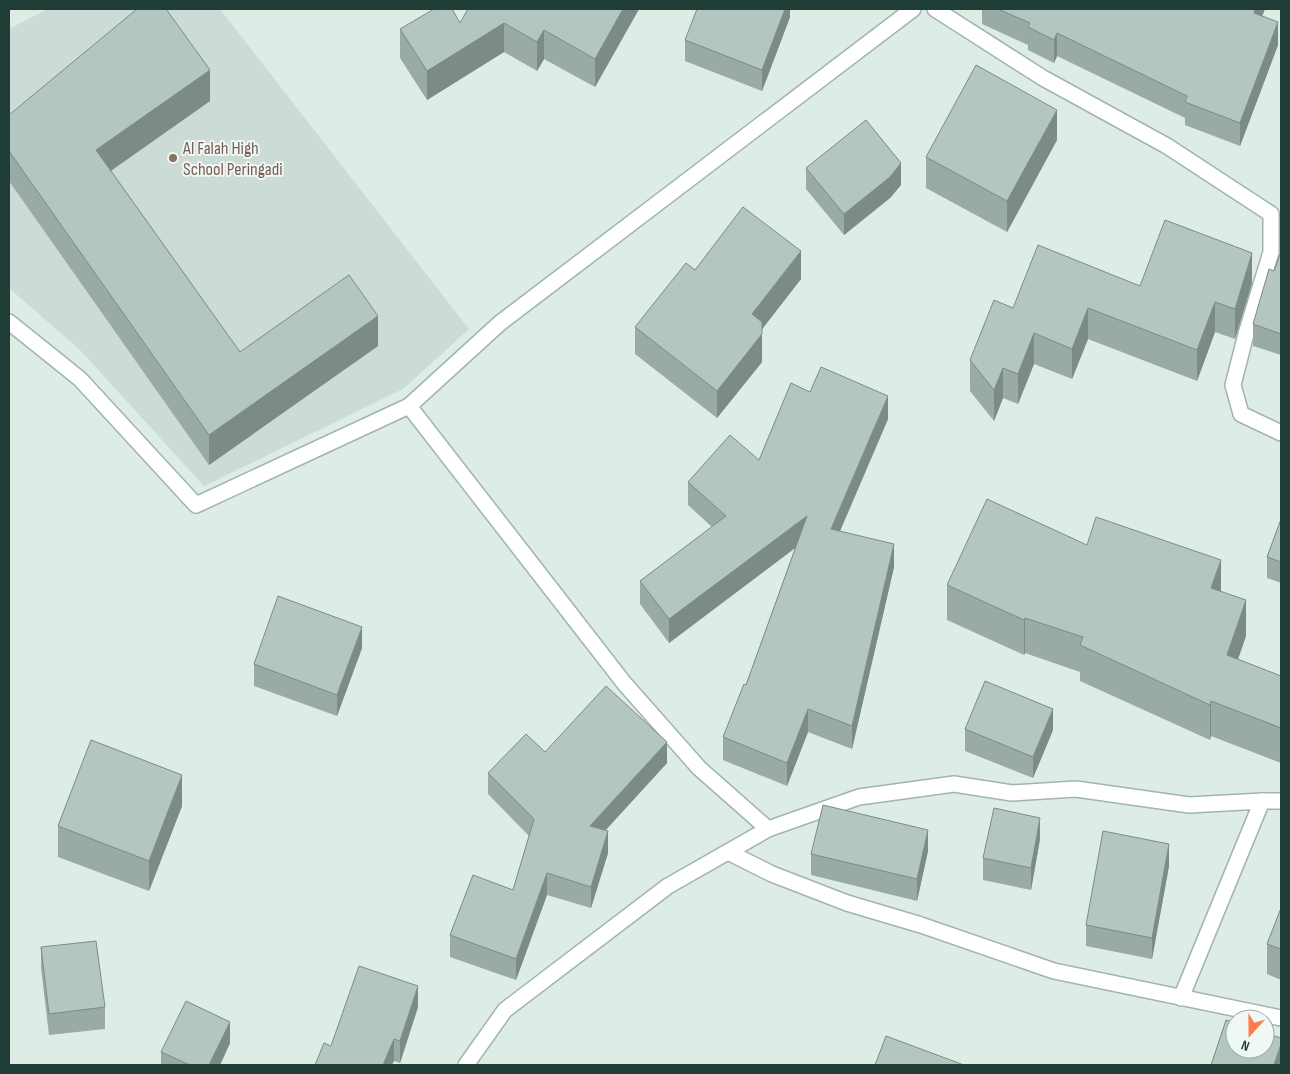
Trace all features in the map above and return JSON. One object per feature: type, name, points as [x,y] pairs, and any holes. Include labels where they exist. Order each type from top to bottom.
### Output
[{"type":"street","points":[[9,322],[80,379],[196,505],[409,406],[500,322],[913,9]]},
{"type":"street","points":[[935,9],[1042,78],[1167,146],[1271,214],[1271,252],[1246,334],[1233,385],[1241,414],[1281,433]]},
{"type":"street","points":[[409,406],[624,683],[699,768],[768,829]]},
{"type":"street","points":[[466,1065],[506,1010],[668,886],[768,829],[859,797],[954,784],[1012,793],[1076,789],[1189,805],[1281,801]]},
{"type":"street","points":[[1181,998],[1262,801]]},
{"type":"street","points":[[728,852],[772,874],[847,903],[921,925],[1054,970],[1281,1018]]},
{"type":"shaded area","name":"Al Falah High School Peringadi","points":[[48,9],[220,9],[469,329],[403,389],[204,486],[80,350],[9,288],[9,29]]},
{"type":"building","points":[[137,9],[166,9],[210,70],[96,150],[240,352],[349,275],[378,316],[209,435],[9,151],[9,115]]},
{"type":"building","points":[[434,9],[452,9],[460,23],[468,9],[623,9],[595,59],[544,30],[537,42],[504,23],[427,71],[400,29]]},
{"type":"building","points":[[697,9],[785,9],[762,70],[685,40]]},
{"type":"building","points":[[998,9],[1255,9],[1254,13],[1278,22],[1240,123],[1185,102],[1187,96],[1057,33],[1054,40],[1028,27],[1030,23]]},
{"type":"building","points":[[976,65],[1057,110],[1007,201],[926,157]]},
{"type":"building","points":[[866,120],[901,163],[890,177],[844,214],[806,168]]},
{"type":"building","points":[[743,207],[801,251],[752,314],[762,322],[762,334],[717,391],[635,327],[686,263],[695,270]]},
{"type":"building","points":[[1165,220],[1252,253],[1235,309],[1215,302],[1197,350],[1088,308],[1072,349],[1034,333],[1018,374],[1003,368],[994,390],[970,360],[994,300],[1013,308],[1038,245],[1140,286]]},
{"type":"building","points":[[1281,252],[1281,334],[1253,324],[1269,269],[1274,271]]},
{"type":"building","points":[[821,367],[888,396],[831,529],[894,544],[852,726],[808,709],[787,763],[723,737],[744,684],[746,685],[807,516],[669,619],[640,581],[726,516],[688,482],[730,435],[759,460],[791,383],[810,392]]},
{"type":"building","points":[[987,499],[1087,545],[1096,517],[1221,560],[1211,588],[1246,600],[1227,655],[1281,676],[1281,728],[1211,701],[1210,705],[1080,645],[1083,637],[1025,618],[1024,620],[947,585]]},
{"type":"building","points":[[1281,519],[1281,562],[1267,557]]},
{"type":"building","points":[[278,596],[362,627],[337,695],[254,664]]},
{"type":"building","points":[[985,681],[1053,709],[1033,757],[965,729]]},
{"type":"building","points":[[606,686],[667,742],[590,826],[608,831],[591,887],[547,873],[516,959],[450,935],[473,875],[513,890],[534,819],[488,773],[526,734],[545,752]]},
{"type":"building","points":[[91,740],[182,775],[149,861],[58,826]]},
{"type":"building","points":[[823,805],[928,830],[917,879],[811,854]]},
{"type":"building","points":[[994,808],[1040,818],[1031,868],[983,858]]},
{"type":"building","points":[[1103,831],[1169,844],[1152,938],[1086,925]]},
{"type":"building","points":[[1281,908],[1281,949],[1267,944]]},
{"type":"building","points":[[96,941],[105,1007],[49,1014],[41,947]]},
{"type":"building","points":[[359,966],[418,986],[400,1041],[394,1039],[383,1065],[315,1065],[324,1043],[331,1046]]},
{"type":"building","points":[[186,1001],[230,1022],[209,1065],[190,1065],[161,1052]]},
{"type":"building","points":[[1225,1023],[1225,1059],[1275,1059],[1275,1036],[1281,1038],[1281,1044],[1274,1065],[1211,1065]]},
{"type":"building","points":[[886,1036],[964,1065],[875,1065]]},
{"type":"place","name":"Al Falah High School Peringadi","points":[[173,158]]}]
